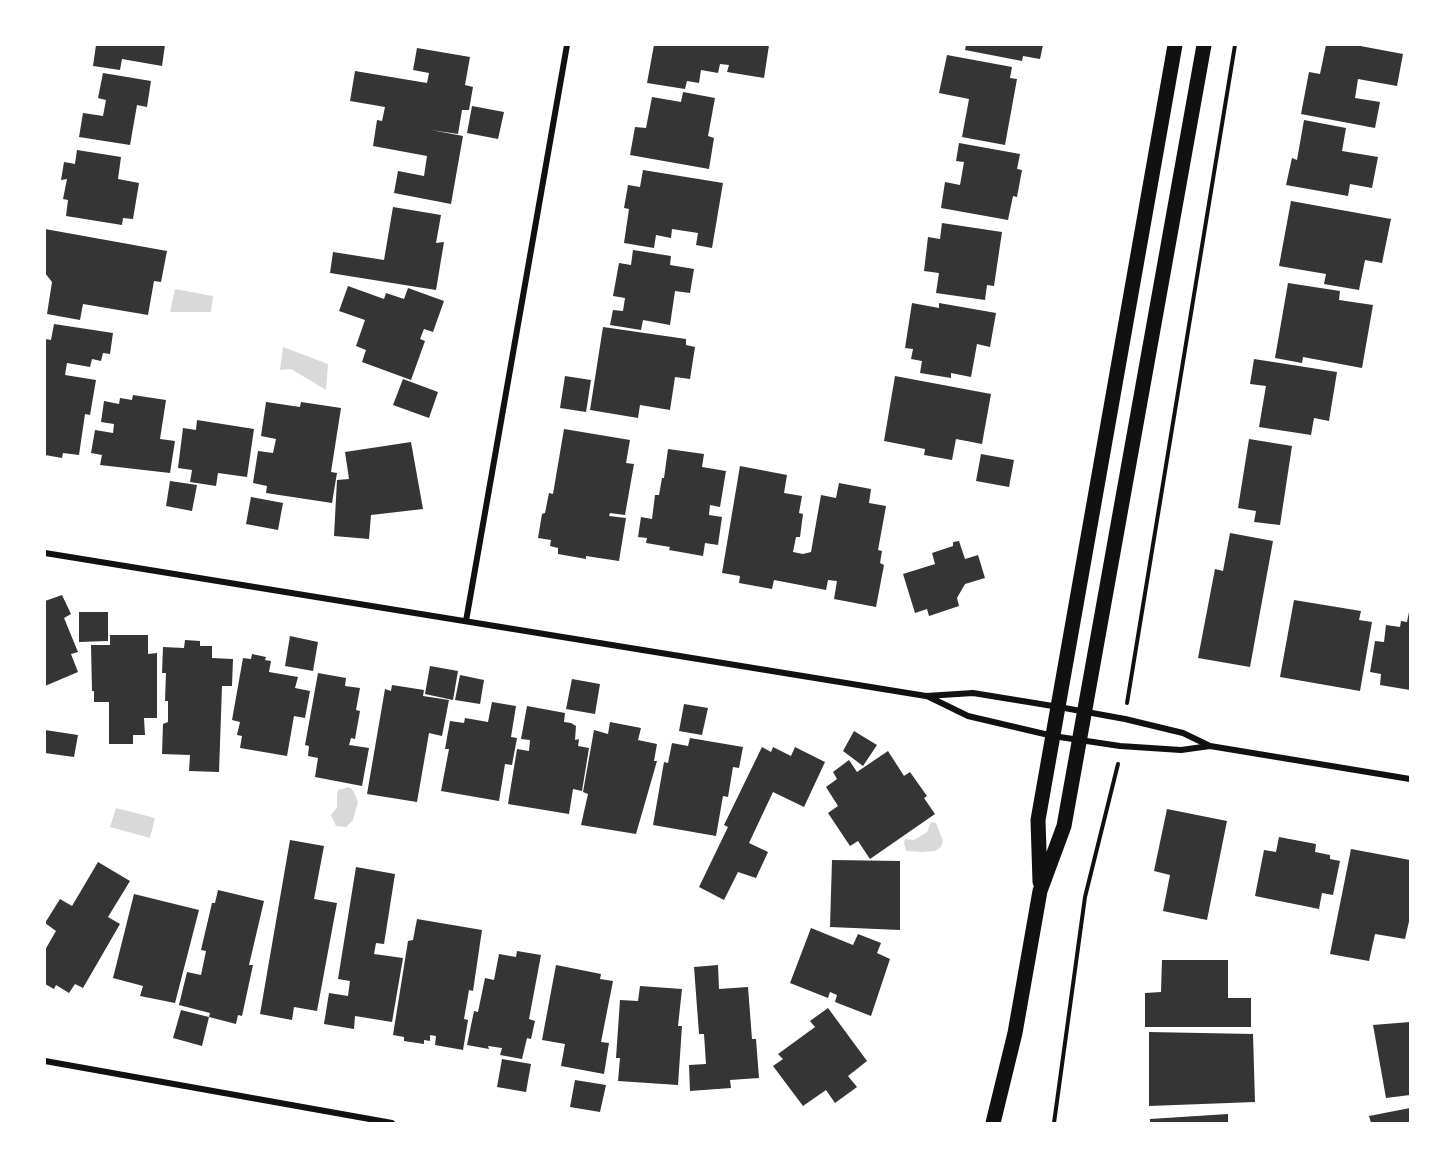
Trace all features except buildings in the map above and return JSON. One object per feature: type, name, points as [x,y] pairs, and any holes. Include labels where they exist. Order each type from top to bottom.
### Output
[{"type":"main road","points":[[1040,891],[1038,820],[1174,45]]},
{"type":"main road","points":[[993,1123],[1014,1033],[1040,891],[1064,826],[1204,45]]},
{"type":"street","points":[[466,621],[567,45]]},
{"type":"street","points":[[45,553],[926,696],[973,693],[1084,711],[1125,718],[1183,733],[1210,746],[1410,779]]},
{"type":"street","points":[[926,696],[968,716],[1053,736],[1120,746],[1181,750],[1210,746]]},
{"type":"street","points":[[45,1061],[392,1123]]},
{"type":"path","points":[[1125,718],[1235,45]]},
{"type":"path","points":[[1054,1123],[1085,897],[1117,771],[1120,746]]},
{"type":"shaded area","points":[[175,289],[213,296],[211,312],[170,312]]},
{"type":"shaded area","points":[[283,347],[328,364],[326,390],[291,369],[280,370]]},
{"type":"shaded area","points":[[349,787],[353,790],[358,802],[353,820],[346,827],[336,826],[331,815],[337,807],[338,790]]},
{"type":"shaded area","points":[[116,808],[155,818],[150,838],[110,827]]},
{"type":"shaded area","points":[[931,822],[936,823],[943,841],[941,847],[935,851],[906,851],[905,839],[914,840],[927,832]]}]
